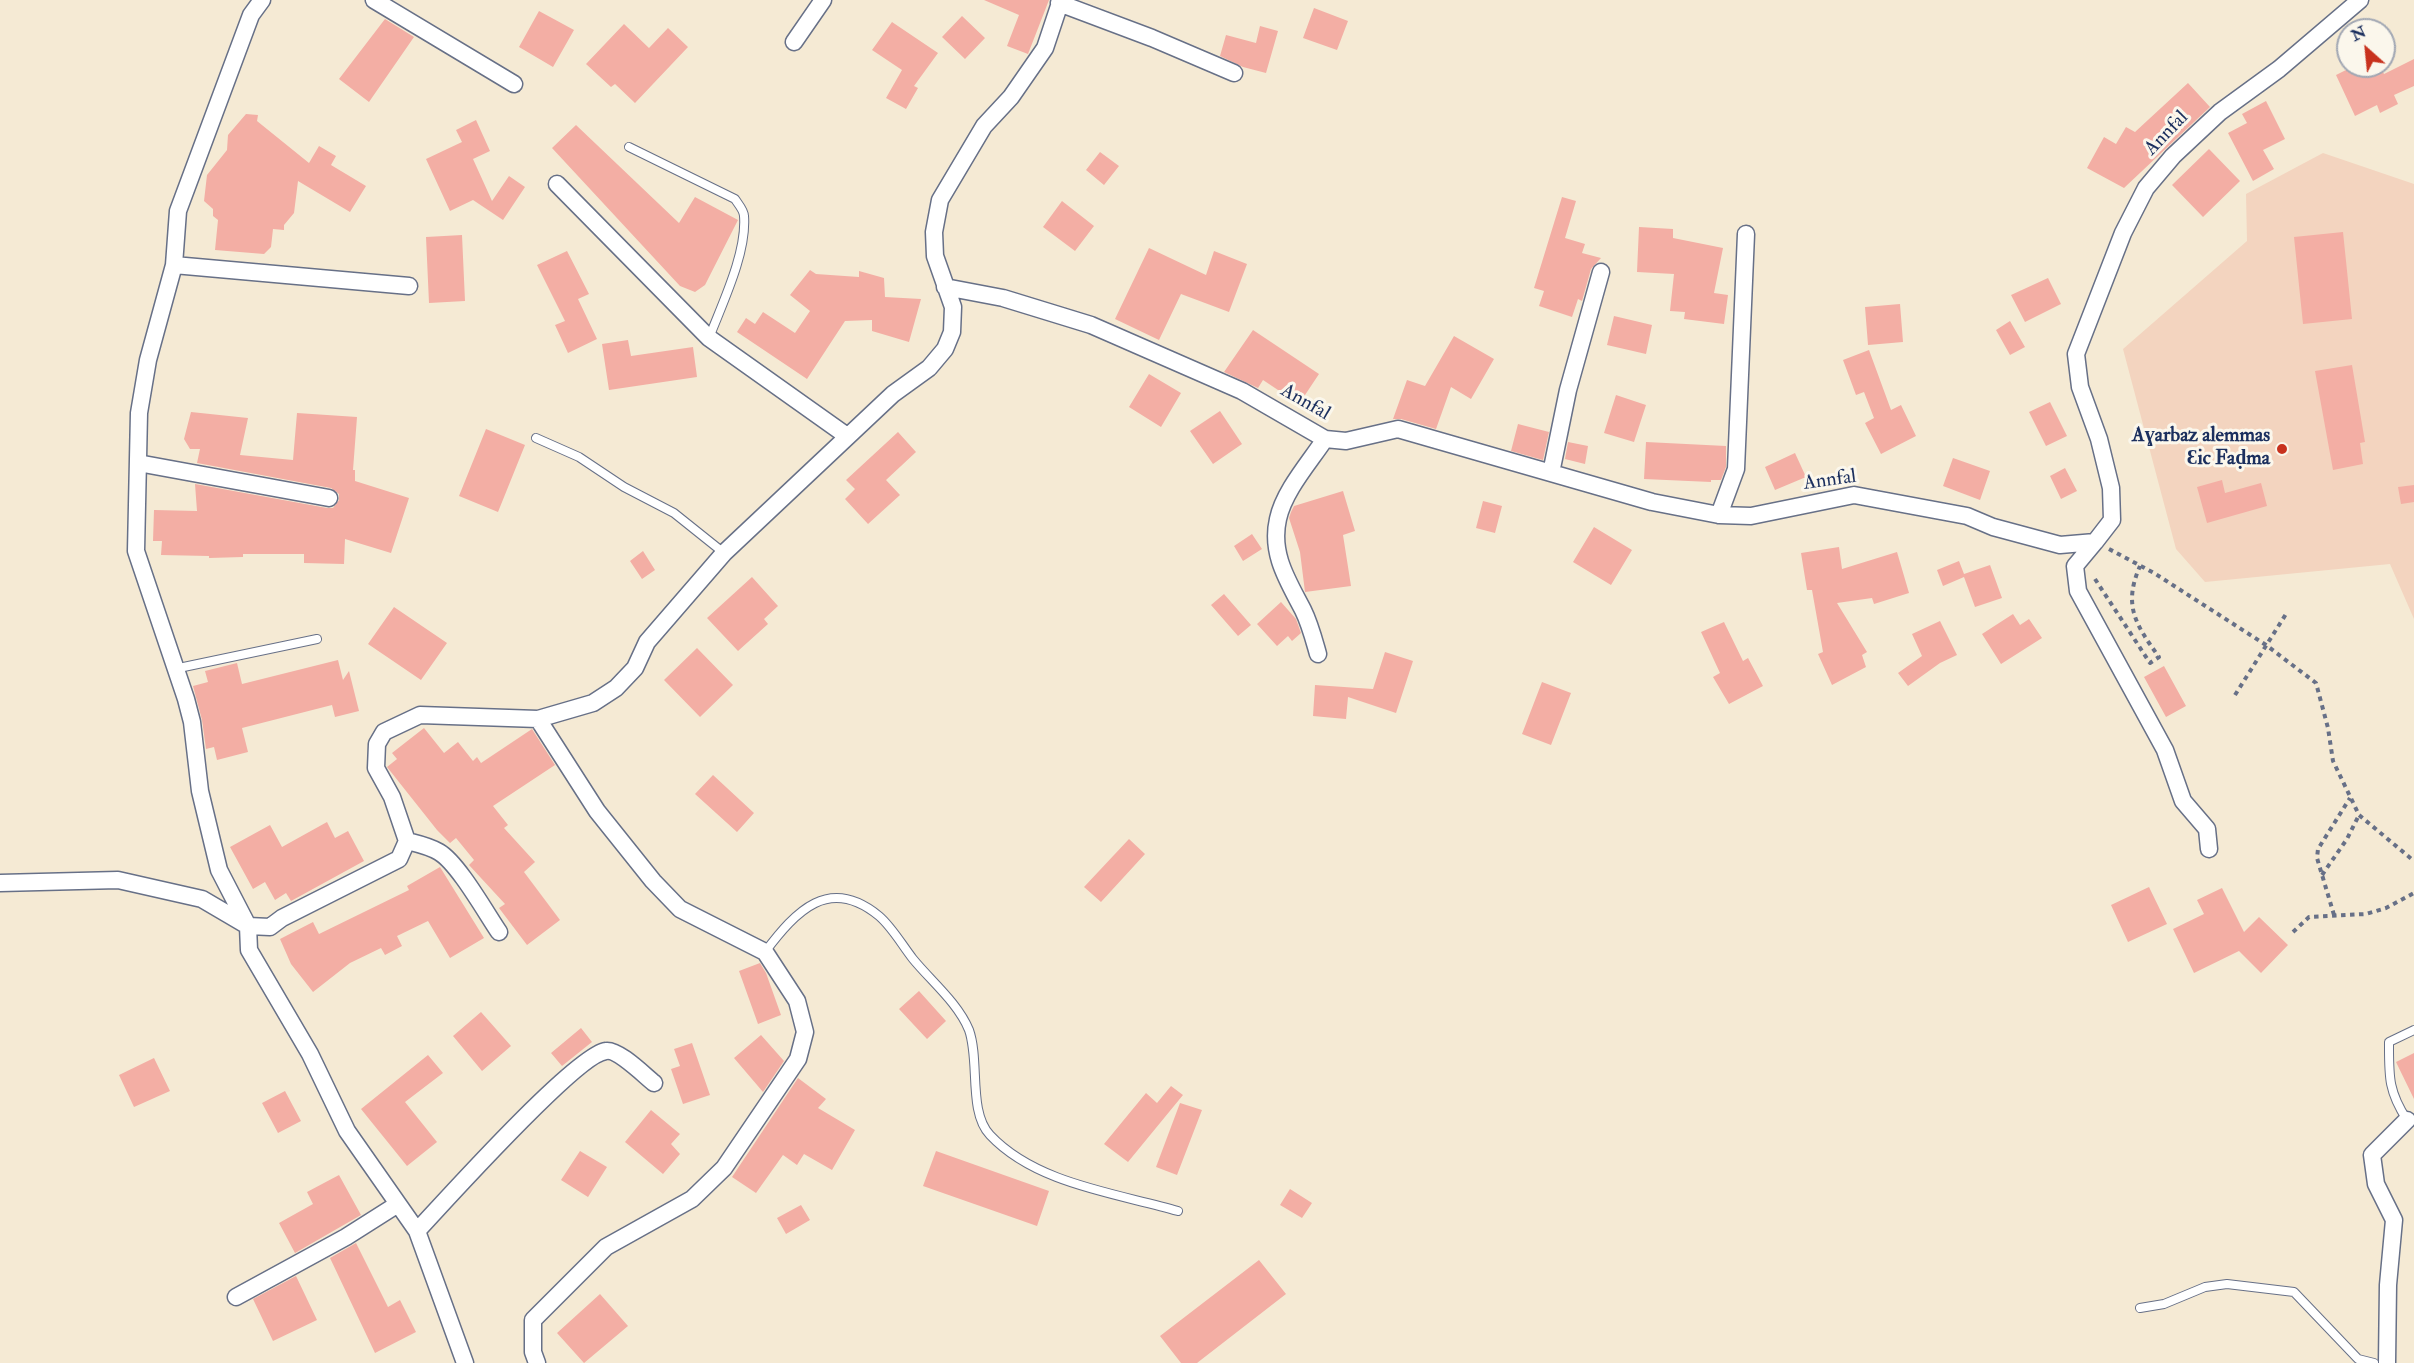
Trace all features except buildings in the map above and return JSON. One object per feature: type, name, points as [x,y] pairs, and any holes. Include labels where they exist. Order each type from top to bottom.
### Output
[{"type":"street","points":[[262,0],[250,15],[178,211],[174,265],[148,360],[139,413],[136,551],[192,722],[200,791],[219,870],[248,926],[249,950],[310,1054],[347,1131],[417,1231],[465,1363]]},
{"type":"street","points":[[374,0],[514,84]]},
{"type":"street","points":[[794,42],[823,0]]},
{"type":"street","name":"Annfal","points":[[945,287],[1003,297],[1091,325],[1242,391],[1325,439],[1347,441],[1398,429],[1652,502],[1719,514],[1751,516],[1854,495],[1967,516],[1993,527],[2060,545],[2095,542],[2112,520],[2111,488],[2099,439],[2080,387],[2076,354],[2123,233],[2146,188],[2173,156],[2220,111],[2278,69],[2360,0]]},
{"type":"street","points":[[0,883],[118,880],[202,899],[248,926],[270,927],[282,918],[399,859],[407,841],[392,797],[376,768],[377,744],[384,732],[420,715],[537,719],[593,703],[616,688],[635,668],[647,642],[724,553],[893,393],[929,368],[945,349],[952,332],[952,307],[935,255],[934,232],[940,200],[984,126],[1011,97],[1045,48],[1060,2],[1234,73]]},
{"type":"street","points":[[557,184],[709,338],[847,436]]},
{"type":"street","points":[[1719,514],[1736,468],[1746,234]]},
{"type":"street","points":[[174,265],[409,286]]},
{"type":"street","points":[[1551,473],[1568,390],[1601,272]]},
{"type":"street","points":[[1318,654],[1304,612],[1289,586],[1276,551],[1278,519],[1287,497],[1325,439]]},
{"type":"street","points":[[138,464],[329,498]]},
{"type":"street","points":[[2095,542],[2075,566],[2078,591],[2164,750],[2184,801],[2207,829],[2209,849]]},
{"type":"street","points":[[537,719],[597,810],[653,881],[680,909],[765,952],[797,1001],[805,1032],[798,1059],[724,1168],[692,1199],[606,1247],[532,1320],[533,1352],[537,1363]]},
{"type":"street","points":[[407,841],[442,853],[471,890],[499,932]]},
{"type":"street","points":[[417,1231],[497,1145],[560,1085],[596,1055],[606,1050],[616,1052],[654,1083]]},
{"type":"street","points":[[2387,1363],[2388,1285],[2394,1220],[2376,1184],[2372,1155],[2410,1120]]},
{"type":"street","points":[[236,1298],[346,1237],[399,1204]]},
{"type":"lane","points":[[629,147],[735,199],[744,213],[742,240],[734,269],[709,338]]},
{"type":"lane","points":[[536,438],[579,457],[624,487],[674,513],[724,553]]},
{"type":"lane","points":[[174,669],[317,639]]},
{"type":"lane","points":[[765,952],[785,926],[804,908],[826,897],[855,900],[880,917],[952,1004],[968,1029],[975,1058],[979,1114],[989,1134],[1025,1164],[1069,1180],[1178,1211]]},
{"type":"lane","points":[[2410,1120],[2394,1100],[2389,1075],[2389,1042],[2414,1030]]},
{"type":"lane","points":[[2140,1308],[2164,1304],[2205,1287],[2227,1284],[2294,1292],[2358,1359],[2374,1363]]},
{"type":"path","points":[[2095,542],[2140,566],[2266,645],[2316,682],[2328,728],[2332,761],[2359,814],[2414,861]]},
{"type":"path","points":[[2095,579],[2150,663],[2159,657],[2137,626],[2131,587],[2140,566]]},
{"type":"path","points":[[2235,695],[2286,614]]},
{"type":"path","points":[[2334,915],[2317,858],[2318,849],[2350,797]]},
{"type":"path","points":[[2322,875],[2347,839],[2359,814]]},
{"type":"path","points":[[2293,933],[2309,918],[2366,914],[2386,908],[2414,893]]},
{"type":"shaded area","name":"Aɣarbaz alemmas Ɛic Faḍma","points":[[2323,153],[2414,184],[2414,619],[2390,564],[2205,582],[2176,549],[2123,349],[2247,241],[2246,194]]},
{"type":"place","name":"Aɣarbaz alemmas Ɛic Faḍma","points":[[2282,449]]}]
